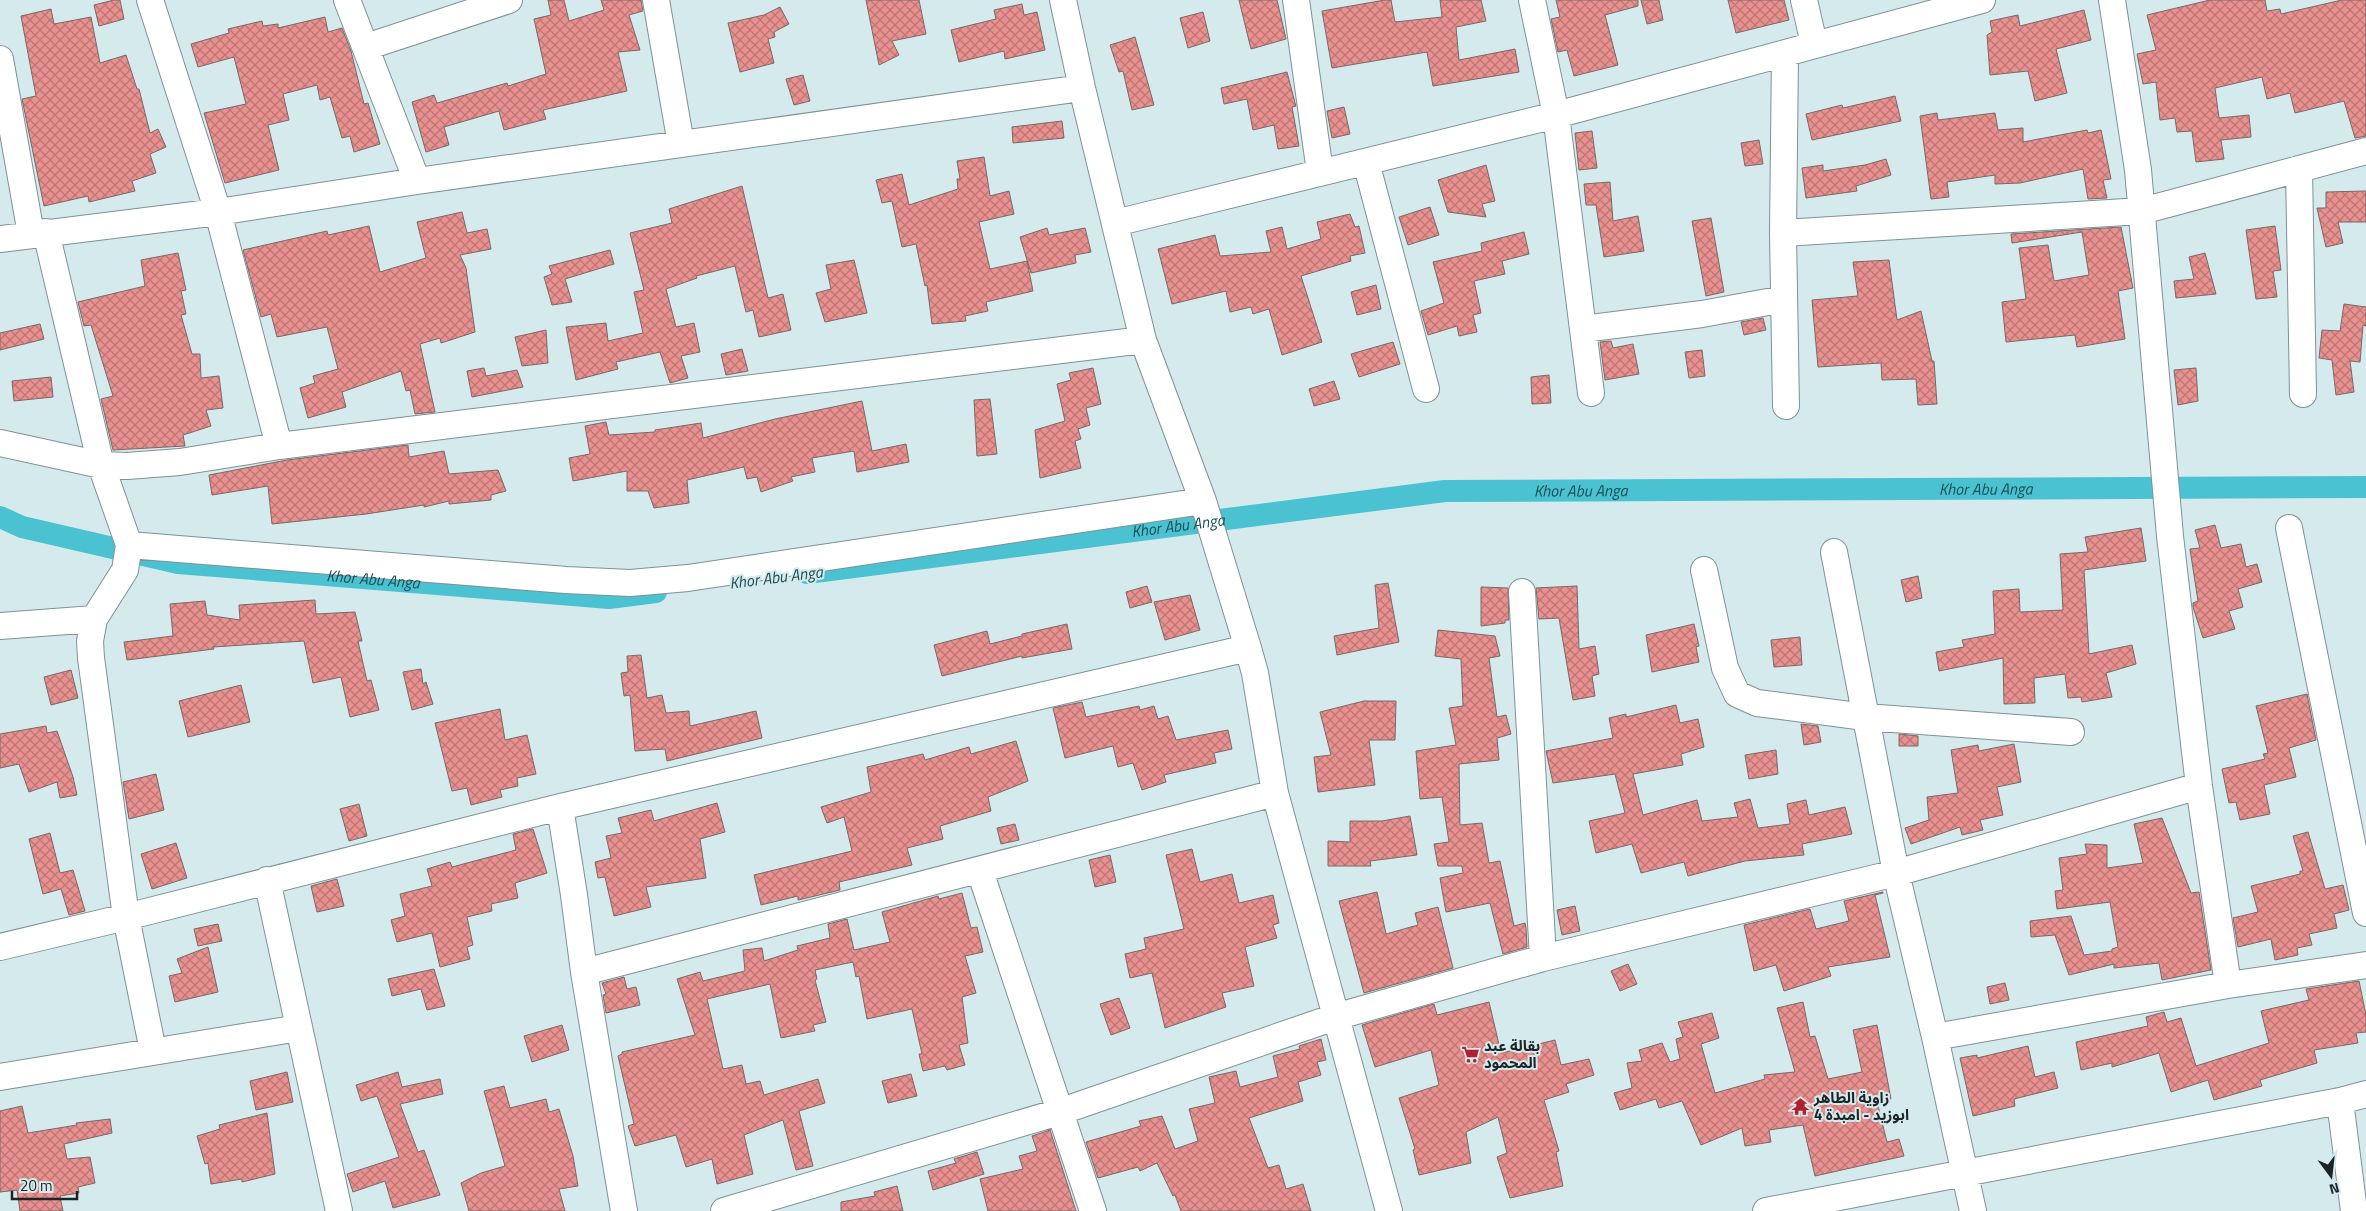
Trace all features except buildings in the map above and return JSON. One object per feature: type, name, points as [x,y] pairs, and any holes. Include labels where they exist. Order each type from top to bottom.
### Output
[{"type":"street","points":[[150,0],[218,212],[279,446]]},
{"type":"street","points":[[347,0],[417,181]]},
{"type":"street","points":[[366,47],[509,0]]},
{"type":"street","points":[[656,0],[681,144]]},
{"type":"street","points":[[1063,0],[1142,340],[1203,501],[1248,648],[1255,673],[1275,792],[1389,1211]]},
{"type":"street","points":[[1296,0],[1320,172]]},
{"type":"street","points":[[1532,0],[1556,115],[1591,392]]},
{"type":"street","points":[[1804,0],[1814,44]]},
{"type":"street","points":[[2112,0],[2138,170],[2170,536],[2199,786],[2228,985]]},
{"type":"street","points":[[1115,222],[1556,115],[1785,54],[1814,44],[1968,1]]},
{"type":"street","points":[[1785,54],[1783,233],[1786,406]]},
{"type":"street","points":[[0,59],[38,233],[101,465],[128,545],[125,570],[94,619],[90,641],[126,917],[153,1052]]},
{"type":"street","points":[[0,239],[218,212],[417,181],[1082,88]]},
{"type":"street","points":[[1783,233],[2142,211],[2366,151]]},
{"type":"street","points":[[1366,162],[1426,389]]},
{"type":"street","points":[[2299,169],[2303,394]]},
{"type":"street","points":[[1583,328],[1702,314],[1784,299]]},
{"type":"street","points":[[0,443],[101,465],[127,466],[180,462],[279,446],[1142,340]]},
{"type":"street","points":[[128,545],[566,580],[668,581],[1203,501]]},
{"type":"street","points":[[2289,528],[2366,913]]},
{"type":"street","points":[[1834,552],[1864,717],[1896,873],[1935,1037],[1973,1211]]},
{"type":"street","points":[[1704,570],[1725,668],[1737,694],[1758,703],[1864,717],[2070,732]]},
{"type":"street","points":[[1522,592],[1544,958]]},
{"type":"street","points":[[0,626],[94,619]]},
{"type":"street","points":[[0,946],[126,917],[560,807],[1248,648]]},
{"type":"street","points":[[724,1211],[1059,1112],[1335,1017],[1544,958],[1896,873],[2199,786]]},
{"type":"street","points":[[584,972],[980,871],[1275,792]]},
{"type":"street","points":[[560,807],[584,972],[624,1211]]},
{"type":"street","points":[[980,871],[1093,1211]]},
{"type":"street","points":[[267,880],[339,1211]]},
{"type":"street","points":[[1935,1037],[2228,985],[2366,965]]},
{"type":"street","points":[[0,1077],[299,1028]]},
{"type":"street","points":[[1766,1211],[2340,1101],[2366,1094]]},
{"type":"street","points":[[2340,1101],[2354,1211]]},
{"type":"waterway","name":"Khor Abu Anga","points":[[807,573],[1445,491],[2366,487]]},
{"type":"waterway","name":"Khor Abu Anga","points":[[0,517],[22,527],[178,563],[609,598],[656,592]]},
{"type":"place","name":"بقالة عبد المحمود","points":[[1470,1055]]},
{"type":"place","name":"زاوية الطاهر ابوزيد - امبدة 4","points":[[1800,1107]]}]
